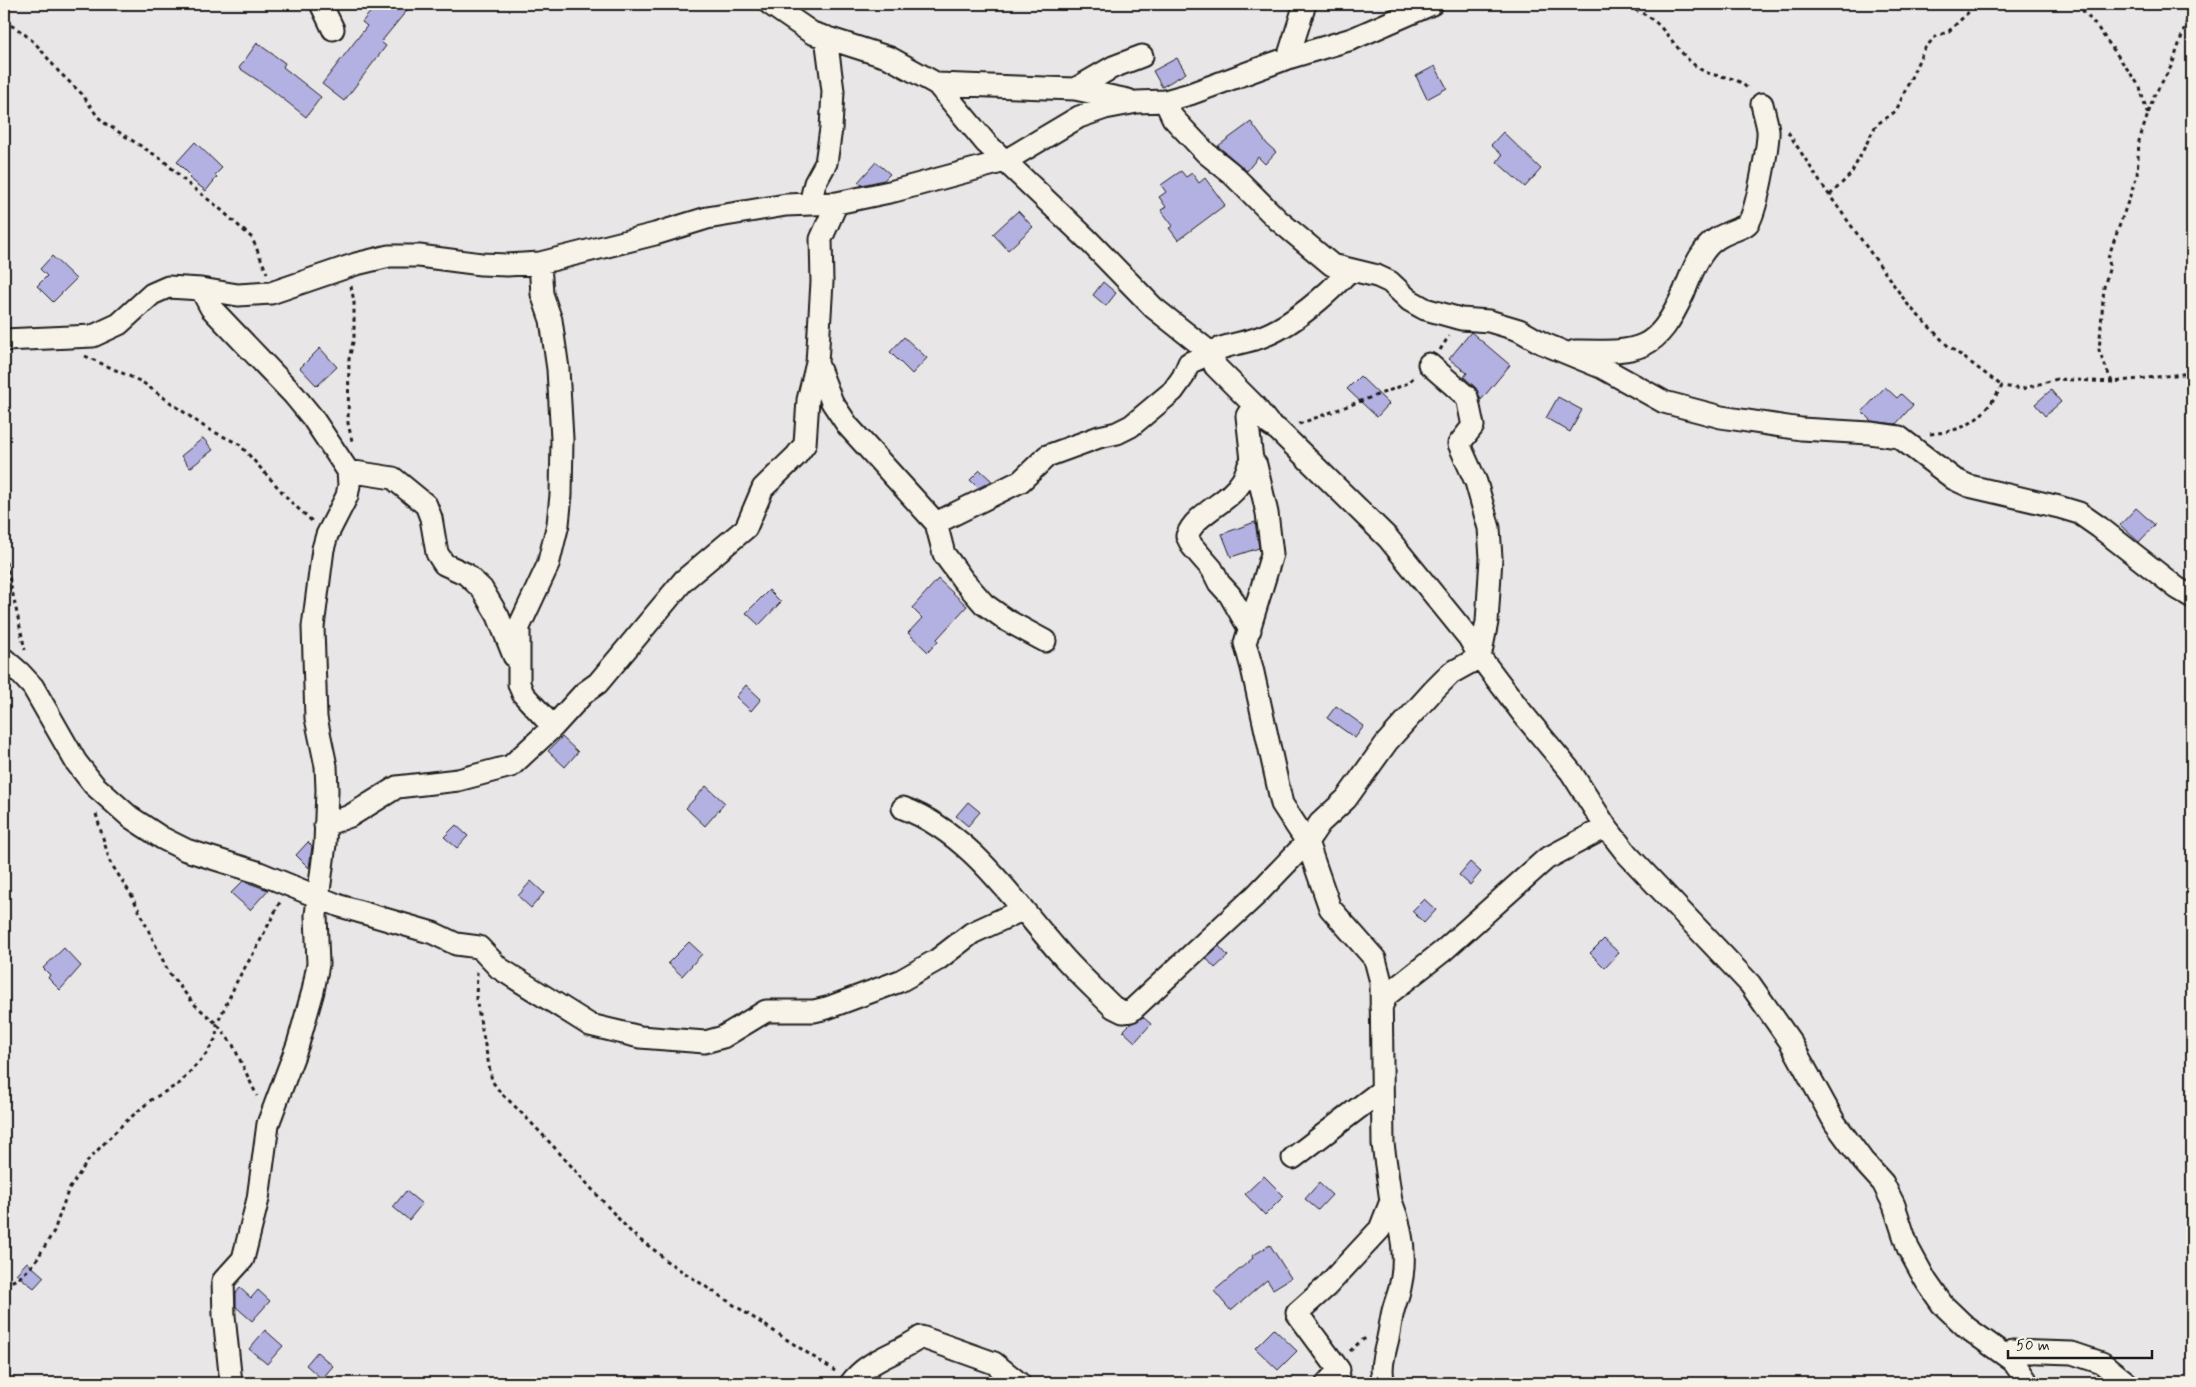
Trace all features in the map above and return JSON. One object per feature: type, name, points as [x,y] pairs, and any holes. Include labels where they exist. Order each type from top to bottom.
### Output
[{"type":"street","points":[[321,4],[333,29]]},
{"type":"street","points":[[770,4],[819,35],[890,58],[937,84],[986,143],[1086,238],[1154,308],[1213,359],[1269,424],[1278,430],[1388,538],[1469,638],[1480,657],[1523,714],[1572,772],[1606,827],[1627,854],[1750,984],[1790,1041],[1835,1123],[1863,1161],[1883,1183],[1894,1205],[1908,1248],[1926,1281],[1942,1304],[1967,1328],[2013,1361],[2028,1383]]},
{"type":"street","points":[[796,4],[819,35],[833,90],[826,163],[815,183],[810,204]]},
{"type":"street","points":[[1288,58],[1305,4]]},
{"type":"street","points":[[4,340],[93,336],[119,324],[152,294],[168,287],[201,289],[238,296],[271,293],[356,264],[389,256],[419,256],[482,264],[540,263],[655,234],[707,218],[786,205],[837,203],[894,191],[1005,161],[1079,117],[1105,108],[1137,102],[1165,101],[1190,94],[1288,58],[1352,39],[1432,4]]},
{"type":"street","points":[[1075,89],[1113,66],[1142,56]]},
{"type":"street","points":[[937,84],[1075,89],[1137,102]]},
{"type":"street","points":[[1165,101],[1173,118],[1200,146],[1231,173],[1278,220],[1332,265],[1376,276],[1390,282],[1409,300],[1425,309],[1461,320],[1490,321],[1519,330],[1542,343],[1602,368],[1664,402],[1721,416],[1792,427],[1899,437],[1954,479],[1969,486],[2079,513],[2176,588],[2192,597]]},
{"type":"street","points":[[1564,351],[1606,352],[1635,349],[1651,342],[1663,331],[1674,314],[1700,256],[1710,242],[1717,237],[1746,225],[1750,221],[1760,189],[1768,132],[1762,104]]},
{"type":"street","points":[[325,825],[350,816],[397,787],[458,780],[511,766],[553,727],[584,693],[598,683],[684,580],[746,528],[764,488],[796,456],[804,444],[808,400],[817,363],[822,282],[822,239],[837,203]]},
{"type":"street","points":[[540,263],[542,294],[551,320],[558,369],[562,439],[561,495],[558,524],[548,565],[519,627],[519,684],[523,694],[553,727]]},
{"type":"street","points":[[1213,359],[1213,350],[1228,344],[1246,343],[1270,333],[1313,305],[1350,270]]},
{"type":"street","points":[[201,289],[211,308],[294,395],[333,446],[348,471],[349,485],[347,496],[328,535],[315,601],[313,651],[316,718],[326,766],[328,790],[323,864],[317,897],[318,964],[313,991],[298,1044],[268,1124],[258,1199],[243,1259],[222,1280],[231,1383]]},
{"type":"street","points":[[936,523],[1021,481],[1047,456],[1098,437],[1117,434],[1131,426],[1173,392],[1183,377],[1188,364],[1213,359]]},
{"type":"street","points":[[817,363],[832,402],[848,426],[936,523],[944,554],[963,580],[984,604],[1008,621],[1045,640]]},
{"type":"street","points":[[903,808],[935,822],[948,832],[978,860],[1060,954],[1113,1007],[1124,1012],[1132,1010],[1255,896],[1307,842],[1320,824],[1351,793],[1387,742],[1433,691],[1452,673],[1480,657],[1487,622],[1490,558],[1489,528],[1476,482],[1459,444],[1473,426],[1467,397],[1429,364]]},
{"type":"street","points":[[1254,405],[1247,416],[1252,460],[1256,465],[1267,513],[1272,554],[1250,630],[1244,643],[1252,668],[1282,804],[1307,842],[1330,908],[1375,959],[1381,982],[1383,1144],[1391,1201],[1399,1221],[1403,1240],[1404,1262],[1400,1289],[1393,1311],[1383,1359],[1381,1376],[1384,1383]]},
{"type":"street","points":[[1250,630],[1230,595],[1219,583],[1212,569],[1192,546],[1187,536],[1191,526],[1225,500],[1243,481],[1247,466],[1252,460]]},
{"type":"street","points":[[348,471],[393,478],[426,506],[431,518],[436,553],[444,564],[466,574],[482,589],[498,616],[519,670]]},
{"type":"street","points":[[4,660],[33,687],[76,762],[94,785],[130,817],[172,844],[257,872],[317,897],[403,926],[433,933],[456,944],[479,947],[499,968],[590,1026],[640,1036],[705,1042],[723,1037],[766,1011],[814,1011],[884,988],[916,973],[937,960],[972,932],[1022,910]]},
{"type":"street","points":[[1382,1006],[1387,995],[1462,935],[1546,859],[1606,827]]},
{"type":"street","points":[[1293,1158],[1382,1090]]},
{"type":"street","points":[[1327,1383],[1339,1370],[1297,1313],[1326,1288],[1380,1229],[1391,1201]]},
{"type":"street","points":[[851,1383],[882,1357],[910,1344],[921,1336],[951,1349],[994,1363],[1019,1383]]},
{"type":"street","points":[[2013,1361],[2013,1351],[2072,1353],[2102,1363],[2127,1383]]},
{"type":"path","points":[[1620,4],[1650,18],[1700,70],[1734,78],[1742,82],[1762,104]]},
{"type":"path","points":[[1830,195],[1850,174],[1876,125],[1896,111],[1924,49],[1935,37],[1949,31],[1978,4]]},
{"type":"path","points":[[2077,4],[2098,28],[2140,87],[2148,117]]},
{"type":"path","points":[[2112,382],[2099,351],[2104,287],[2110,266],[2108,258],[2136,176],[2139,141],[2154,96],[2172,65],[2191,4]]},
{"type":"path","points":[[4,21],[22,32],[36,44],[59,72],[82,94],[98,117],[106,124],[164,160],[187,183],[218,207],[252,238],[266,269],[271,293]]},
{"type":"path","points":[[1787,130],[1830,195],[1909,306],[1947,345],[2002,386],[2022,389],[2057,379],[2112,382],[2192,373]]},
{"type":"path","points":[[348,471],[352,437],[348,422],[348,389],[354,319],[354,302],[351,289],[356,264]]},
{"type":"path","points":[[1278,430],[1307,422],[1408,383],[1429,364],[1461,320]]},
{"type":"path","points":[[81,338],[79,348],[86,358],[125,372],[206,428],[238,444],[258,463],[292,503],[328,535]]},
{"type":"path","points":[[1899,437],[1944,433],[1972,422],[1987,410],[2002,386]]},
{"type":"path","points":[[4,554],[33,687]]},
{"type":"path","points":[[94,785],[95,807],[110,862],[132,896],[169,973],[194,1004],[217,1024],[233,1045],[268,1124]]},
{"type":"path","points":[[4,1284],[18,1280],[34,1264],[54,1231],[68,1191],[89,1160],[123,1124],[151,1100],[180,1083],[206,1054],[216,1038],[217,1024],[238,979],[256,949],[287,885]]},
{"type":"path","points":[[479,947],[476,998],[492,1081],[500,1092],[576,1170],[637,1239],[656,1250],[665,1260],[851,1383]]},
{"type":"building","points":[[377,4],[412,4],[381,42],[386,46],[344,101],[322,84],[367,26],[362,22]]},
{"type":"building","points":[[257,43],[285,63],[283,67],[321,97],[306,117],[268,87],[239,68]]},
{"type":"building","points":[[1177,58],[1186,73],[1162,87],[1153,71]]},
{"type":"building","points":[[1435,66],[1447,88],[1427,99],[1416,76]]},
{"type":"building","points":[[1251,122],[1267,144],[1276,152],[1265,164],[1258,157],[1247,171],[1218,146]]},
{"type":"building","points":[[1503,132],[1541,169],[1525,187],[1497,162],[1502,155],[1491,145]]},
{"type":"building","points":[[195,142],[222,168],[215,175],[217,177],[206,191],[189,178],[191,176],[177,162]]},
{"type":"building","points":[[876,162],[890,174],[884,180],[862,185],[858,182]]},
{"type":"building","points":[[1181,171],[1186,177],[1192,173],[1199,183],[1205,178],[1225,205],[1178,240],[1169,228],[1173,226],[1161,210],[1166,207],[1159,197],[1166,192],[1161,185]]},
{"type":"building","points":[[1018,211],[1033,227],[1008,250],[993,234]]},
{"type":"building","points":[[52,256],[76,279],[53,302],[37,286],[47,276],[40,269]]},
{"type":"building","points":[[1103,282],[1116,293],[1106,306],[1093,295]]},
{"type":"building","points":[[1471,332],[1510,365],[1481,400],[1476,388],[1464,377],[1467,373],[1449,359]]},
{"type":"building","points":[[904,337],[927,358],[912,374],[890,352]]},
{"type":"building","points":[[320,348],[337,367],[317,386],[300,368]]},
{"type":"building","points":[[1360,376],[1389,404],[1377,417],[1347,389]]},
{"type":"building","points":[[1885,387],[1897,398],[1901,394],[1913,405],[1896,424],[1871,421],[1862,412]]},
{"type":"building","points":[[2051,390],[2061,402],[2045,416],[2035,404]]},
{"type":"building","points":[[1558,397],[1582,410],[1570,432],[1546,418]]},
{"type":"building","points":[[203,438],[213,450],[190,468],[181,456]]},
{"type":"building","points":[[980,470],[992,481],[978,488],[970,480]]},
{"type":"building","points":[[2136,508],[2155,525],[2139,542],[2120,525]]},
{"type":"building","points":[[1255,522],[1259,548],[1231,557],[1222,534]]},
{"type":"building","points":[[938,579],[967,606],[937,639],[938,641],[928,652],[908,633],[922,618],[912,608]]},
{"type":"building","points":[[769,590],[781,602],[759,625],[746,613]]},
{"type":"building","points":[[746,685],[761,699],[751,711],[736,697]]},
{"type":"building","points":[[1336,706],[1364,726],[1355,738],[1327,718]]},
{"type":"building","points":[[562,737],[578,752],[565,767],[548,751]]},
{"type":"building","points":[[706,786],[725,803],[705,826],[686,808]]},
{"type":"building","points":[[968,802],[980,812],[968,826],[956,816]]},
{"type":"building","points":[[456,825],[468,836],[457,848],[444,837]]},
{"type":"building","points":[[308,842],[312,846],[309,868],[296,855]]},
{"type":"building","points":[[1470,862],[1481,872],[1470,885],[1459,875]]},
{"type":"building","points":[[243,881],[268,890],[250,910],[231,893]]},
{"type":"building","points":[[531,881],[544,893],[531,908],[518,896]]},
{"type":"building","points":[[1424,899],[1436,910],[1424,923],[1412,911]]},
{"type":"building","points":[[1604,939],[1619,953],[1605,968],[1590,953]]},
{"type":"building","points":[[689,942],[702,954],[682,976],[668,963]]},
{"type":"building","points":[[1219,946],[1228,956],[1215,968],[1206,958]]},
{"type":"building","points":[[64,948],[81,966],[60,990],[48,978],[50,975],[43,968]]},
{"type":"building","points":[[1143,1017],[1151,1024],[1135,1042],[1123,1031],[1130,1024]]},
{"type":"building","points":[[1264,1176],[1284,1196],[1265,1215],[1245,1194]]},
{"type":"building","points":[[1319,1183],[1332,1195],[1318,1210],[1305,1199]]},
{"type":"building","points":[[406,1191],[422,1204],[409,1220],[393,1207]]},
{"type":"building","points":[[1270,1245],[1291,1278],[1273,1289],[1267,1280],[1231,1311],[1214,1291],[1253,1258],[1252,1256]]},
{"type":"building","points":[[27,1262],[44,1277],[34,1288],[16,1274]]},
{"type":"building","points":[[240,1288],[251,1298],[258,1290],[270,1301],[252,1321],[236,1307],[236,1293]]},
{"type":"building","points":[[1274,1329],[1297,1351],[1278,1370],[1255,1348]]},
{"type":"building","points":[[265,1330],[283,1346],[267,1364],[249,1349]]},
{"type":"building","points":[[317,1352],[333,1366],[322,1379],[306,1365]]}]
